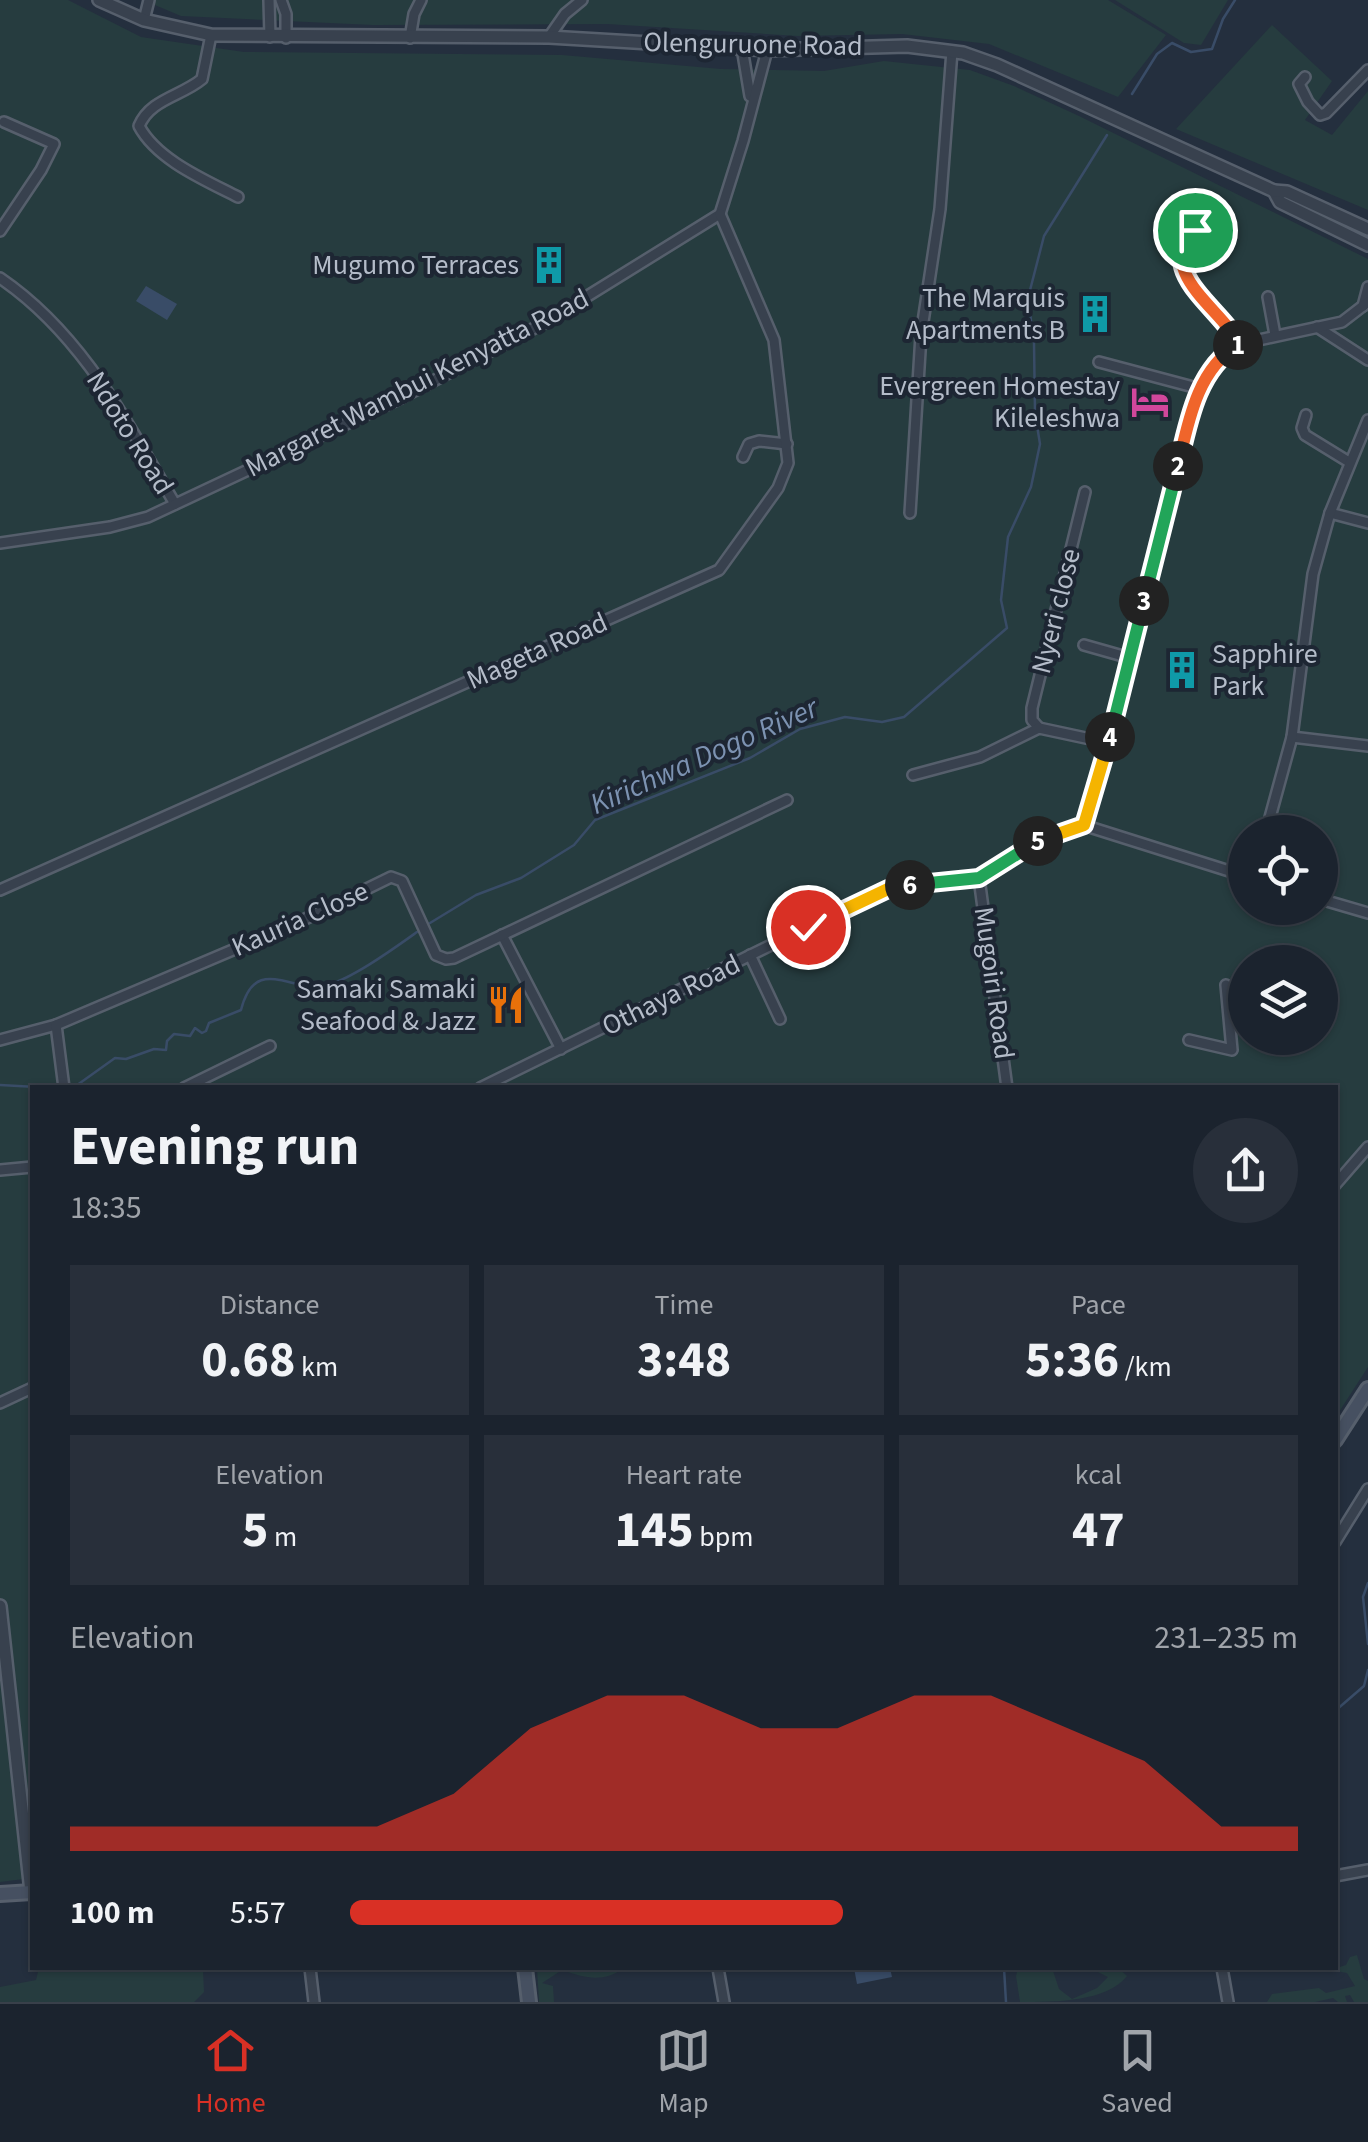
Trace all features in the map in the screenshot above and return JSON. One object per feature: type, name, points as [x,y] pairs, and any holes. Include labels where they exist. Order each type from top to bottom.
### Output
[{"type":"main road","points":[[1338,1436],[1366,1396]]},
{"type":"main road","points":[[0,1894],[30,1892]]},
{"type":"main road","points":[[526,1970],[529,2002]]},
{"type":"street","name":"Olenguruone Road","points":[[99,0],[144,20],[211,35],[550,38],[767,50],[907,46],[952,51],[996,65],[1274,191],[1280,202],[1368,245]]},
{"type":"street","points":[[144,20],[148,0]]},
{"type":"street","points":[[269,0],[270,37]]},
{"type":"street","points":[[281,0],[286,14],[286,38]]},
{"type":"street","points":[[410,38],[421,0]]},
{"type":"street","points":[[550,38],[565,14],[582,0]]},
{"type":"street","points":[[211,35],[202,79],[160,103],[144,116],[139,126],[174,162],[238,197]]},
{"type":"street","points":[[742,48],[750,81],[750,114]]},
{"type":"street","points":[[720,214],[767,50]]},
{"type":"street","points":[[910,514],[921,335],[940,209],[952,51]]},
{"type":"street","points":[[1304,77],[1299,84],[1320,115],[1368,70]]},
{"type":"street","points":[[0,231],[54,144],[4,122]]},
{"type":"street","points":[[1274,191],[1287,192],[1368,230]]},
{"type":"street","name":"Mageta Road","points":[[0,890],[719,570],[778,488],[788,463],[774,340],[720,214]]},
{"type":"street","name":"Margaret Wambui Kenyatta Road","points":[[0,543],[110,527],[148,517],[395,401],[544,323],[720,214]]},
{"type":"street","points":[[1195,230],[1184,248],[1183,268],[1198,294],[1240,344]]},
{"type":"street","name":"Ndoto Road","points":[[0,278],[50,319],[105,384],[175,504]]},
{"type":"street","points":[[1228,871],[1084,825],[1109,743],[1181,452],[1201,389],[1214,363],[1240,344],[1342,322],[1365,304],[1368,287]]},
{"type":"street","points":[[1268,297],[1275,335]]},
{"type":"street","points":[[1317,327],[1368,360]]},
{"type":"street","points":[[1099,362],[1201,389]]},
{"type":"street","points":[[1306,415],[1302,428],[1305,435],[1349,462]]},
{"type":"street","points":[[1271,815],[1292,737],[1309,596],[1330,512],[1368,420]]},
{"type":"street","points":[[743,457],[755,441],[786,444]]},
{"type":"street","name":"Nyeri close","points":[[1039,728],[1032,720],[1032,708],[1085,492]]},
{"type":"street","points":[[1330,512],[1368,523]]},
{"type":"street","points":[[1084,645],[1130,658]]},
{"type":"street","points":[[914,775],[980,757],[1039,728],[1109,743]]},
{"type":"street","points":[[1292,737],[1368,746]]},
{"type":"street","name":"Kauria Close","points":[[0,1040],[56,1026],[301,921],[390,877],[402,881],[436,955],[454,958],[788,800]]},
{"type":"street","name":"Othaya Road","points":[[486,1085],[888,889],[979,878],[1026,847],[1084,825]]},
{"type":"street","name":"Mugoiri Road","points":[[979,878],[1007,1085]]},
{"type":"street","points":[[1338,904],[1368,914]]},
{"type":"street","points":[[808,927],[819,955]]},
{"type":"street","points":[[502,935],[560,1049]]},
{"type":"street","points":[[750,955],[780,1018]]},
{"type":"street","points":[[1189,1040],[1232,1050],[1226,986]]},
{"type":"street","points":[[56,1026],[63,1085]]},
{"type":"street","points":[[190,1085],[270,1046]]},
{"type":"street","points":[[1338,1182],[1368,1148]]},
{"type":"street","points":[[0,1170],[30,1167]]},
{"type":"street","points":[[0,1403],[30,1389]]},
{"type":"street","points":[[1338,1537],[1368,1489]]},
{"type":"street","points":[[1338,1521],[1346,1525]]},
{"type":"street","points":[[0,1606],[30,1874]]},
{"type":"street","points":[[1338,1875],[1368,1870]]},
{"type":"street","points":[[310,1970],[314,2002]]},
{"type":"street","points":[[718,1970],[724,2002]]},
{"type":"street","points":[[1222,1970],[1228,2002]]},
{"type":"green space","points":[[0,0],[68,0],[141,37],[244,52],[562,55],[721,69],[824,71],[884,61],[970,70],[1079,116],[1368,259],[1368,1367],[1338,1413],[1338,1085],[30,1085],[30,1878],[0,1882]]},
{"type":"green space","points":[[143,0],[1108,0],[1166,35],[1118,97],[989,44],[902,34],[798,36],[607,24],[373,25],[181,16]]},
{"type":"green space","points":[[1115,0],[1228,0],[1201,45],[1184,43]]},
{"type":"green space","points":[[1272,25],[1332,81],[1305,120],[1332,135],[1368,91],[1368,210],[1176,129]]},
{"type":"green space","points":[[1357,1955],[1368,1981],[1368,2002],[1354,2002],[1350,1995],[1345,1996],[1347,2002],[1333,1998],[1267,2002],[1272,1994],[1319,1988],[1326,1993],[1355,1986],[1347,1973],[1330,1970],[1346,1965],[1350,1957]]},
{"type":"green space","points":[[38,1970],[203,1970],[204,1992],[194,2002],[0,2002],[0,1987],[36,1980]]},
{"type":"green space","points":[[537,1970],[562,1970],[542,1983],[553,1986],[554,2002],[539,2002]]},
{"type":"green space","points":[[562,1970],[620,1970],[594,1978]]},
{"type":"green space","points":[[1018,1970],[1053,1970],[1059,1989],[1072,1999],[1097,1988],[1108,1977],[1094,1970],[1120,1970],[1127,1976],[1118,1985],[1094,1996],[1064,2001],[1020,2002]]},
{"type":"water","points":[[146,286],[177,304],[167,320],[136,301]]},
{"type":"water","points":[[854,1970],[890,1970],[892,1977],[857,1984]]},
{"type":"waterway","name":"Kirichwa Dogo River","points":[[1132,94],[1157,54],[1172,43],[1191,52],[1212,49],[1235,0]]},
{"type":"waterway","name":"Kirichwa Dogo River","points":[[430,923],[476,895],[521,878],[574,845],[595,820],[750,758],[800,729],[845,717],[882,722],[904,717],[1007,628],[1001,600],[1008,537],[1031,487],[1040,444],[1028,298],[1044,236],[1107,135]]},
{"type":"waterway","name":"Kirichwa Dogo River","points":[[77,1085],[115,1058],[166,1050],[167,1041],[174,1034],[190,1036],[195,1028],[206,1031],[209,1023],[241,1010],[255,984],[274,979],[310,986],[333,983],[372,963],[417,932]]},
{"type":"waterway","name":"Kirichwa Dogo River","points":[[0,1085],[30,1087]]},
{"type":"waterway","points":[[1368,1583],[1363,1597],[1368,1644]]},
{"type":"waterway","points":[[1338,1708],[1364,1686],[1368,1670]]},
{"type":"waterway","points":[[1004,1970],[1006,2002]]},
{"type":"place","name":"Mugumo Terraces","points":[[549,265]]},
{"type":"place","name":"The Marquis Apartments B","points":[[1095,314]]},
{"type":"place","name":"Evergreen Homestay Kileleshwa","points":[[1150,402]]},
{"type":"place","name":"Sapphire Park","points":[[1182,670]]},
{"type":"place","name":"Samaki Samaki Seafood & Jazz","points":[[506,1005]]},
{"type":"route","points":[[808,927],[888,889],[979,878],[1026,847],[1084,825],[1109,743],[1188,428],[1214,363],[1240,344],[1198,294],[1183,268],[1184,248],[1195,230]]}]
